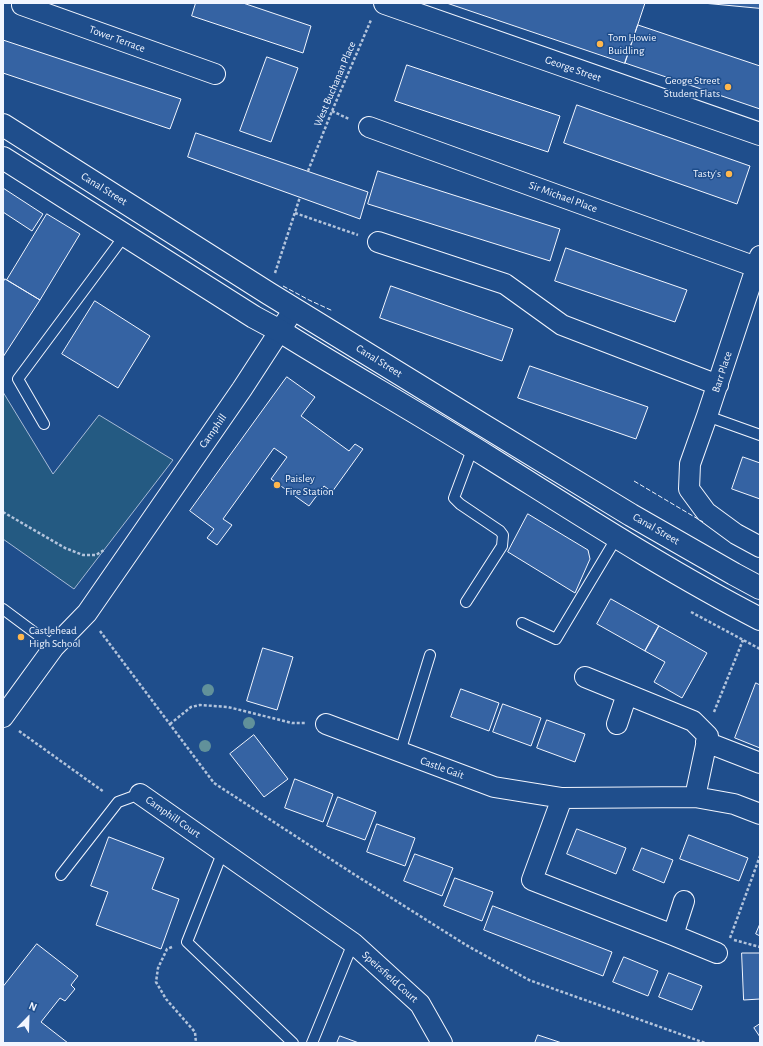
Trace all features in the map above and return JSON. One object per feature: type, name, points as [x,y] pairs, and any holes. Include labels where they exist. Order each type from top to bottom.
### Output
[{"type":"main road","name":"George Street","points":[[378,10],[760,134]]},
{"type":"main road","name":"Canal Street","points":[[3,125],[294,309],[631,515],[760,588]]},
{"type":"main road","points":[[3,158],[254,317],[280,331],[473,447],[617,537],[721,599],[760,618]]},
{"type":"street","name":"Tower Terrace","points":[[22,3],[22,5],[215,74]]},
{"type":"street","name":"Sir Michael Place","points":[[369,127],[758,261]]},
{"type":"street","points":[[378,242],[505,284],[562,325],[718,384]]},
{"type":"street","name":"Barr Place","points":[[758,261],[708,416],[690,464],[689,489],[706,512],[736,534],[760,547]]},
{"type":"street","name":"Camphill","points":[[7,718],[54,647],[87,613],[131,551],[238,395],[294,309]]},
{"type":"street","points":[[585,677],[693,721],[706,738],[760,763]]},
{"type":"street","points":[[617,724],[627,694]]},
{"type":"street","name":"Castle Gait","points":[[326,724],[494,787],[562,798],[695,797],[734,804],[760,814]]},
{"type":"street","points":[[695,797],[706,738]]},
{"type":"street","name":"Camphill Court","points":[[140,794],[353,943]]},
{"type":"street","points":[[562,798],[532,880],[674,935],[716,953]]},
{"type":"street","points":[[674,935],[684,900]]},
{"type":"street","name":"Speirsfield Court","points":[[353,943],[420,1004],[442,1043]]},
{"type":"lane","points":[[44,424],[18,379],[125,235]]},
{"type":"lane","points":[[708,416],[760,435]]},
{"type":"lane","points":[[466,602],[502,546],[503,535],[500,531],[460,504],[454,498],[473,447]]},
{"type":"lane","points":[[522,623],[556,639],[617,537]]},
{"type":"lane","points":[[3,609],[54,647]]},
{"type":"lane","points":[[400,752],[430,655]]},
{"type":"lane","name":"Camphill Court","points":[[118,802],[140,794]]},
{"type":"lane","points":[[62,875],[118,802]]},
{"type":"lane","points":[[223,851],[187,942],[293,1043]]},
{"type":"lane","name":"Speirsfield Court","points":[[312,1043],[353,943]]},
{"type":"path","name":"West Buchanan Place","points":[[308,171],[332,111],[378,10]]},
{"type":"path","points":[[268,293],[300,197]]},
{"type":"path","points":[[295,213],[378,242]]},
{"type":"path","points":[[3,512],[65,548],[83,555],[96,555],[110,544],[118,544],[131,551]]},
{"type":"path","points":[[691,612],[760,648]]},
{"type":"path","points":[[87,613],[214,783],[466,945],[529,980],[705,1043]]},
{"type":"path","points":[[706,738],[743,640]]},
{"type":"path","points":[[170,724],[192,707],[200,705],[228,707],[292,723],[326,724]]},
{"type":"path","points":[[7,718],[118,802]]},
{"type":"path","points":[[730,938],[760,856]]},
{"type":"path","points":[[187,942],[167,949],[158,968],[156,982],[166,999],[195,1032],[196,1043]]},
{"type":"shaded area","points":[[3,392],[53,474],[99,415],[173,460],[74,589],[3,539]]},
{"type":"building","points":[[196,3],[243,3],[311,26],[303,53],[192,16]]},
{"type":"building","name":"Tom Howie Buidling","points":[[447,3],[645,3],[625,63]]},
{"type":"building","points":[[703,3],[760,3],[760,8]]},
{"type":"building","name":"Geoge Street Student Flats","points":[[638,25],[760,66],[760,109],[625,63]]},
{"type":"building","points":[[3,40],[181,99],[170,129],[3,73]]},
{"type":"building","points":[[267,57],[298,68],[271,142],[240,131]]},
{"type":"building","points":[[407,65],[560,116],[548,152],[395,101]]},
{"type":"building","points":[[577,105],[750,166],[737,204],[564,143]]},
{"type":"building","points":[[196,133],[368,192],[360,219],[188,157]]},
{"type":"building","points":[[378,171],[560,229],[550,261],[368,204]]},
{"type":"building","points":[[3,188],[43,214],[32,231],[3,212]]},
{"type":"building","points":[[47,214],[80,234],[40,300],[7,280]]},
{"type":"building","points":[[566,248],[687,290],[675,322],[555,281]]},
{"type":"building","points":[[5,279],[40,300],[3,357],[3,283]]},
{"type":"building","points":[[391,286],[513,329],[502,361],[380,318]]},
{"type":"building","points":[[95,301],[150,336],[118,388],[62,354]]},
{"type":"building","points":[[530,366],[648,407],[636,439],[518,398]]},
{"type":"building","points":[[287,377],[315,397],[301,416],[349,451],[355,444],[363,449],[332,492],[324,486],[309,506],[271,479],[287,457],[274,448],[223,519],[232,525],[217,545],[207,538],[214,529],[190,511]]},
{"type":"building","points":[[743,457],[760,463],[760,499],[732,489]]},
{"type":"building","points":[[528,514],[588,550],[590,559],[575,593],[508,552]]},
{"type":"building","points":[[611,599],[659,626],[645,651],[597,624]]},
{"type":"building","points":[[659,626],[707,653],[682,698],[654,682],[665,662],[645,651]]},
{"type":"building","points":[[263,648],[293,657],[277,710],[247,701]]},
{"type":"building","points":[[756,683],[760,685],[760,748],[735,738]]},
{"type":"building","points":[[461,689],[499,703],[489,731],[451,717]]},
{"type":"building","points":[[503,704],[541,718],[531,746],[493,732]]},
{"type":"building","points":[[547,720],[585,734],[575,762],[537,748]]},
{"type":"building","points":[[254,735],[288,779],[264,797],[230,754]]},
{"type":"building","points":[[295,779],[333,794],[323,822],[285,808]]},
{"type":"building","points":[[338,797],[376,812],[365,840],[327,826]]},
{"type":"building","points":[[377,824],[415,838],[405,866],[367,852]]},
{"type":"building","points":[[577,829],[626,848],[616,874],[567,854]]},
{"type":"building","points":[[689,835],[748,858],[739,881],[680,859]]},
{"type":"building","points":[[109,837],[164,858],[152,889],[179,899],[161,949],[96,925],[108,892],[91,886]]},
{"type":"building","points":[[642,848],[673,860],[664,883],[633,870]]},
{"type":"building","points":[[415,854],[453,868],[442,896],[404,881]]},
{"type":"building","points":[[455,878],[493,892],[482,921],[444,906]]},
{"type":"building","points":[[493,906],[612,952],[603,976],[484,930]]},
{"type":"building","points":[[760,924],[760,936],[756,934]]},
{"type":"building","points":[[37,944],[78,976],[71,985],[75,989],[65,1001],[60,998],[41,1022],[68,1043],[3,1043],[3,987]]},
{"type":"building","points":[[742,953],[760,953],[760,999],[744,1000]]},
{"type":"building","points":[[624,957],[658,971],[648,996],[613,982]]},
{"type":"building","points":[[669,973],[702,986],[692,1010],[659,997]]},
{"type":"building","points":[[760,1024],[760,1037],[754,1028]]},
{"type":"building","points":[[538,1035],[562,1043],[535,1043]]},
{"type":"building","points":[[340,1036],[359,1043],[337,1043]]},
{"type":"fence","points":[[283,286],[333,311]]},
{"type":"fence","points":[[634,481],[703,522]]},
{"type":"place","name":"Tom Howie Buidling","points":[[600,44]]},
{"type":"place","name":"Geoge Street Student Flats","points":[[728,87]]},
{"type":"place","name":"Tasty's","points":[[729,174]]},
{"type":"place","name":"Paisley Fire Station","points":[[277,485]]},
{"type":"place","name":"Castlehead High School","points":[[21,637]]}]
